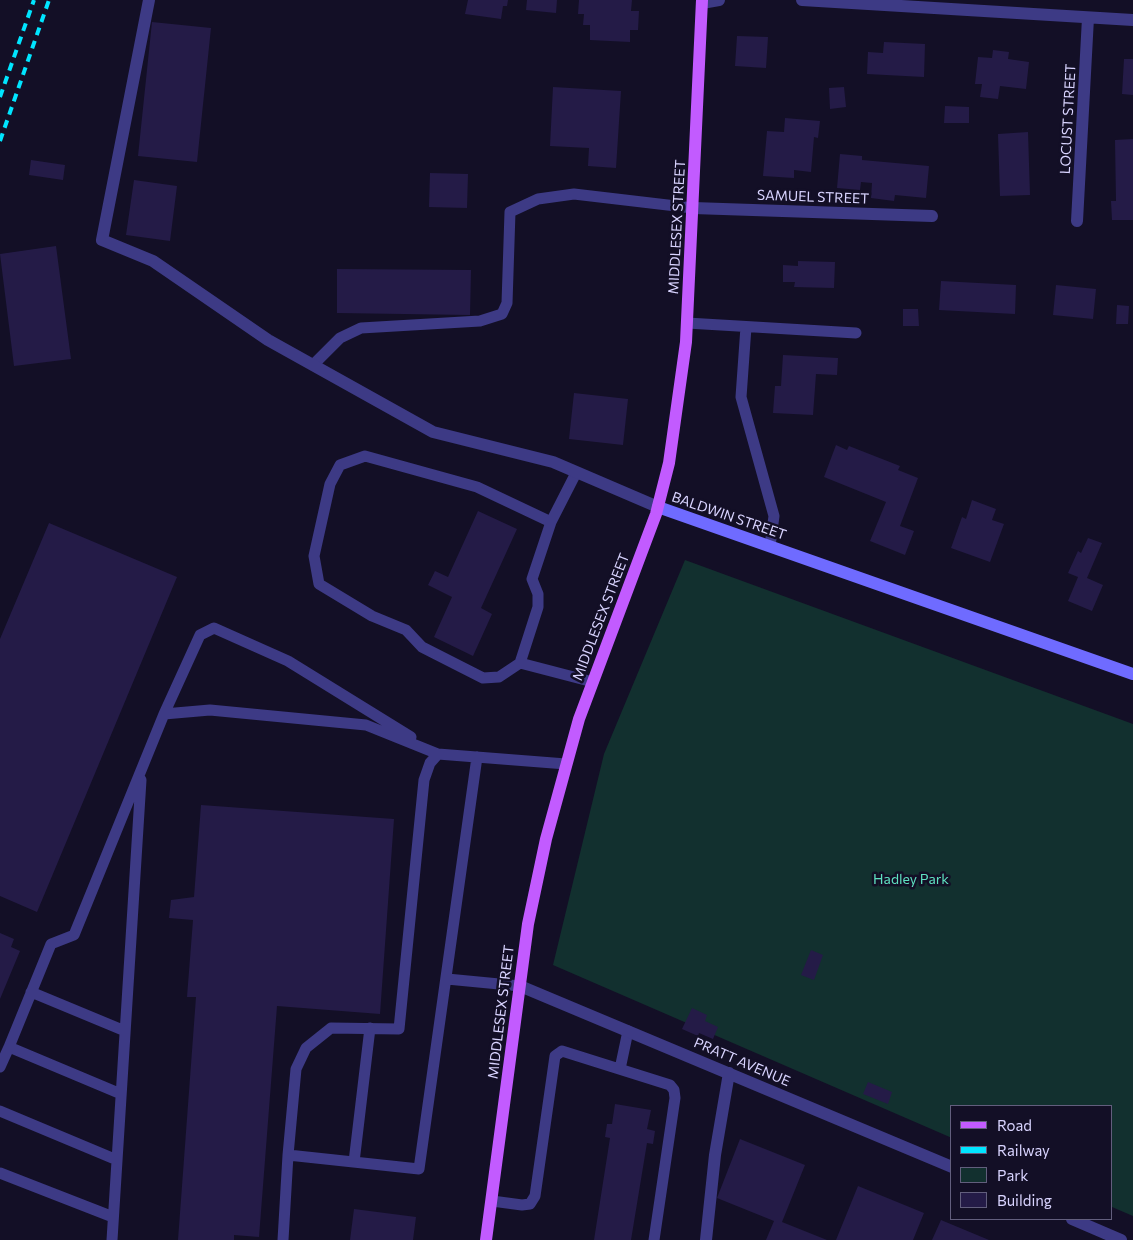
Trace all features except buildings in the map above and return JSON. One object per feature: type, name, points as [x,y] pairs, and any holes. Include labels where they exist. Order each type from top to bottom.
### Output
[{"type":"main road","name":"MIDDLESEX STREET","points":[[486,1240],[528,924],[546,839],[578,719],[658,507],[669,463],[687,323],[702,1]]},
{"type":"street","name":"BALDWIN STREET","points":[[149,0],[102,240],[153,261],[268,340],[433,432],[554,462],[658,507],[1133,674]]},
{"type":"street","points":[[702,1],[719,0]]},
{"type":"street","points":[[802,0],[1133,20]]},
{"type":"street","name":"LOCUST STREET","points":[[1077,221],[1088,18]]},
{"type":"street","name":"SAMUEL STREET","points":[[693,208],[932,216]]},
{"type":"street","name":"PRATT AVENUE","points":[[520,986],[950,1166]]},
{"type":"street","points":[[706,1240],[715,1156],[729,1073]]},
{"type":"street","points":[[1074,1220],[1121,1240]]},
{"type":"lane","points":[[318,368],[340,338],[360,328],[480,321],[502,314],[507,303],[510,212],[538,199],[574,194],[693,208]]},
{"type":"lane","points":[[687,323],[856,333]]},
{"type":"lane","points":[[746,327],[741,397],[774,516],[770,546]]},
{"type":"lane","points":[[550,522],[477,487],[365,456],[340,465],[330,484],[314,556],[319,584],[372,616],[406,630],[422,647],[483,678],[499,677],[520,663],[538,607],[538,594],[532,579],[550,522],[576,473]]},
{"type":"lane","points":[[0,1067],[51,944],[74,935],[164,714],[200,635],[214,628],[288,662],[438,754]]},
{"type":"lane","points":[[520,663],[593,682]]},
{"type":"lane","points":[[164,714],[210,710],[366,725],[438,754],[566,764]]},
{"type":"lane","points":[[283,1240],[296,1069],[306,1048],[331,1028],[399,1029],[424,780],[430,763],[438,754]]},
{"type":"lane","points":[[288,1155],[419,1169],[477,757]]},
{"type":"lane","points":[[112,1240],[142,769]]},
{"type":"lane","points":[[447,979],[520,986]]},
{"type":"lane","points":[[31,992],[125,1031]]},
{"type":"lane","points":[[354,1162],[370,1028]]},
{"type":"lane","points":[[620,1069],[628,1031]]},
{"type":"lane","points":[[8,1047],[121,1094]]},
{"type":"lane","points":[[492,1201],[522,1205],[530,1204],[535,1196],[555,1056],[562,1051],[670,1085],[674,1090],[675,1098],[654,1240]]},
{"type":"lane","points":[[0,1111],[117,1160]]},
{"type":"lane","points":[[0,1173],[113,1217]]},
{"type":"green space","name":"Hadley Park","points":[[685,560],[1133,724],[1133,1216],[1113,1207],[1113,1105],[950,1105],[950,1137],[553,965],[604,754]]},
{"type":"railway","points":[[0,97],[34,0]]},
{"type":"railway","points":[[0,141],[49,0]]}]
